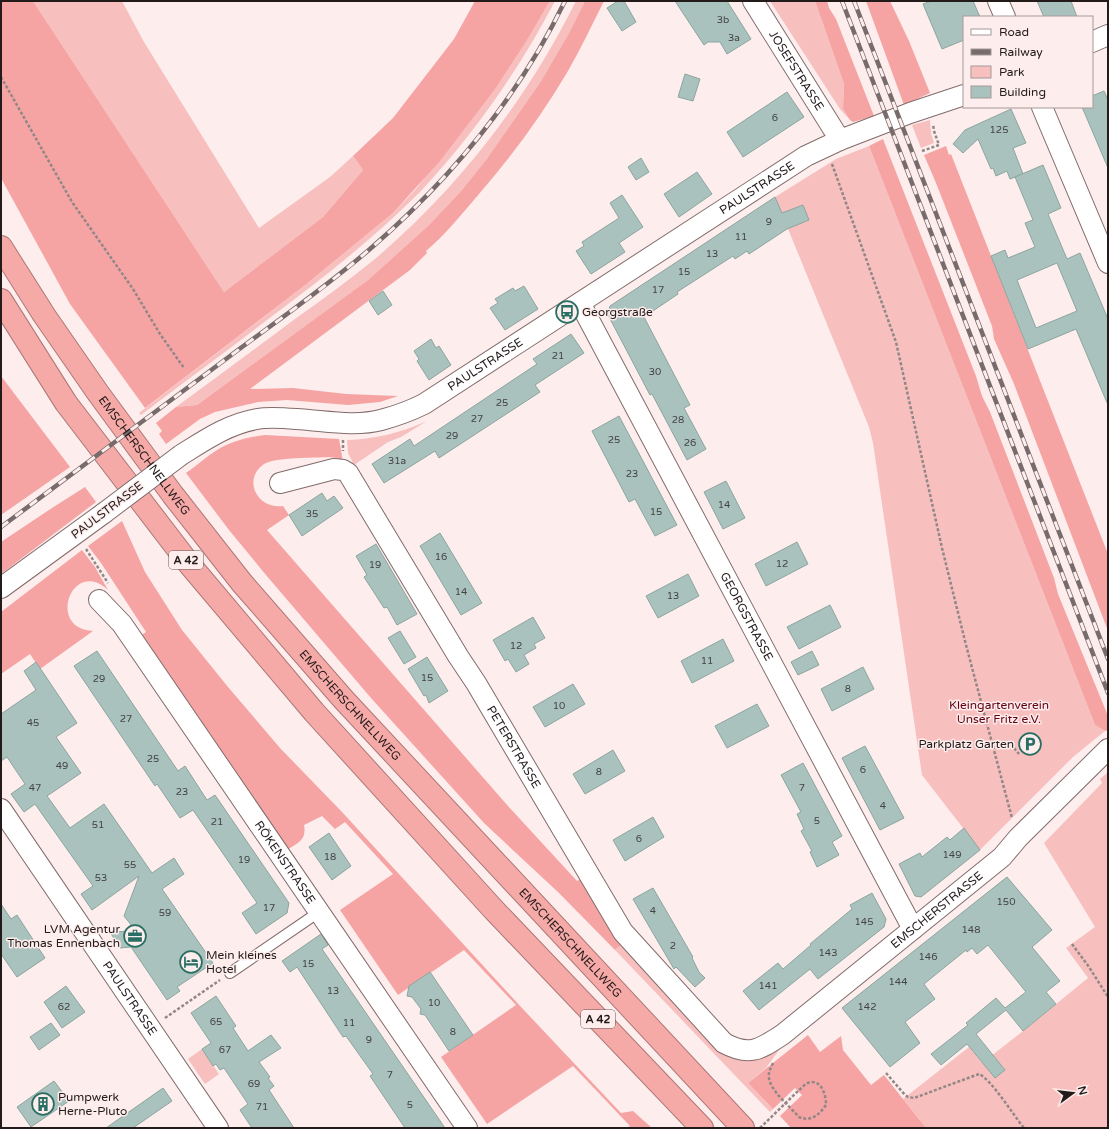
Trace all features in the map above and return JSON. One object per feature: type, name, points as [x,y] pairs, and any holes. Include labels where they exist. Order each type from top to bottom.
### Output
[{"type":"highway","name":"EMSCHERSCHNELLWEG","points":[[1,247],[44,315],[98,393],[173,495],[242,583],[344,700],[743,1128]]},
{"type":"highway","name":"A 42","points":[[1,300],[71,410],[190,565],[309,706],[494,910],[702,1128]]},
{"type":"street","name":"JOSEFSTRASSE","points":[[753,1],[833,144]]},
{"type":"street","points":[[998,1],[1005,16]]},
{"type":"street","points":[[1093,42],[1108,35]]},
{"type":"street","name":"PAULSTRASSE","points":[[1,588],[181,455],[212,435],[232,426],[258,419],[283,418],[361,423],[380,420],[411,410],[432,400],[806,156],[910,113],[963,96]]},
{"type":"street","points":[[1042,108],[1108,263]]},
{"type":"street","name":"GEORGSTRASSE","points":[[580,303],[913,929]]},
{"type":"street","name":"PETERSTRASSE","points":[[280,484],[334,469],[343,470],[348,473],[458,656],[476,683],[623,932],[724,1043],[736,1050],[749,1050]]},
{"type":"street","name":"RÖKENSTRASSE","points":[[100,600],[122,624],[467,1128]]},
{"type":"street","name":"EMSCHERSTRASSE","points":[[749,1050],[761,1048],[782,1035],[1002,857],[1018,838],[1108,749]]},
{"type":"street","name":"PAULSTRASSE","points":[[1,809],[218,1128]]},
{"type":"lane","points":[[230,973],[319,912]]},
{"type":"path","points":[[1,77],[72,202],[133,289],[160,334],[184,368]]},
{"type":"path","points":[[922,151],[939,145],[934,131]]},
{"type":"path","points":[[833,144],[852,219],[896,342],[942,548],[1018,838]]},
{"type":"path","points":[[87,550],[97,566]]},
{"type":"path","points":[[992,742],[1009,742],[1019,754]]},
{"type":"path","points":[[1072,944],[1108,997]]},
{"type":"path","points":[[150,1028],[230,973]]},
{"type":"path","points":[[760,1128],[798,1092],[806,1084],[812,1082],[817,1084],[824,1093],[826,1105],[817,1116],[811,1119],[805,1120],[799,1117],[772,1088],[769,1079],[769,1071],[777,1057]]},
{"type":"path","points":[[886,1073],[905,1095],[914,1098],[978,1074],[983,1076],[990,1083],[1024,1128]]},
{"type":"green space","points":[[33,1],[122,1],[144,42],[259,228],[330,177],[353,156],[363,170],[323,217],[224,292]]},
{"type":"green space","points":[[550,1],[555,1],[511,76],[459,147],[421,191],[395,216],[334,268],[141,415],[139,413],[304,286],[393,213],[415,190],[496,88],[526,42]]},
{"type":"green space","points":[[576,1],[585,1],[569,33],[541,81],[486,160],[461,191],[429,225],[368,280],[197,405],[176,407],[365,267],[406,231],[435,202],[462,172],[513,108],[556,38]]},
{"type":"green space","points":[[770,1],[815,1],[844,84],[843,109],[850,120],[840,109]]},
{"type":"green space","points":[[930,120],[931,133],[934,143],[921,148],[912,125]]},
{"type":"green space","name":"Kleingartenverein Unser Fritz e.V.","points":[[869,146],[1095,725],[1105,731],[1073,757],[980,850],[922,775],[873,443],[869,427],[775,197],[836,159]]},
{"type":"green space","points":[[427,421],[401,437],[388,442],[354,465],[348,453],[347,440],[387,435]]},
{"type":"green space","points":[[1108,772],[1108,1128],[926,1128],[903,1099],[969,1047],[982,1063],[1088,978],[1066,948],[1095,927],[1044,843],[1102,783],[1100,779]]},
{"type":"green space","points":[[622,944],[754,1059],[769,1054],[782,1046],[766,1068],[748,1083],[773,1109],[770,1112],[615,950]]},
{"type":"green space","points":[[202,1049],[219,1074],[205,1084],[188,1059]]},
{"type":"shaded area","points":[[1,1],[33,1],[224,292],[323,217],[363,170],[353,156],[393,118],[454,39],[475,1],[550,1],[526,42],[496,88],[440,161],[393,213],[304,286],[145,408],[70,304],[1,178]]},
{"type":"shaded area","points":[[585,1],[604,1],[568,71],[548,103],[515,150],[460,217],[426,251],[427,253],[410,270],[250,389],[293,388],[346,394],[398,396],[380,402],[348,405],[287,400],[258,402],[215,412],[200,419],[166,444],[159,434],[162,431],[156,423],[176,407],[197,405],[368,280],[429,225],[461,191],[486,160],[541,81],[569,33]]},
{"type":"shaded area","points":[[815,1],[827,1],[829,8],[836,19],[874,116],[853,122],[843,109],[844,84]]},
{"type":"shaded area","points":[[866,1],[890,1],[909,41],[930,93],[904,105]]},
{"type":"shaded area","points":[[883,139],[1054,578],[1058,594],[1108,716],[1108,730],[1105,731],[1095,725],[869,146]]},
{"type":"shaded area","points":[[946,146],[949,155],[951,154],[1108,554],[1108,631],[1014,384],[994,339],[992,326],[924,155]]},
{"type":"shaded area","points":[[1,376],[70,467],[1,515]]},
{"type":"shaded area","points":[[265,435],[339,439],[343,462],[337,458],[329,457],[286,459],[264,464],[257,470],[253,485],[260,498],[266,503],[274,506],[283,506],[289,515],[267,530],[508,806],[577,881],[583,878],[622,944],[615,950],[559,893],[484,823],[371,698],[229,530],[186,473],[228,444]]},
{"type":"shaded area","points":[[85,487],[96,502],[1,574],[1,542]]},
{"type":"shaded area","points":[[122,521],[145,572],[182,630],[280,748],[342,812],[521,1007],[621,1113],[633,1111],[652,1128],[627,1128],[630,1126],[573,1066],[487,1124],[441,1057],[516,1005],[464,950],[398,995],[340,910],[393,874],[345,822],[335,829],[322,816],[304,825],[305,830],[303,838],[287,850],[140,636],[146,632],[101,563],[88,546]]},
{"type":"shaded area","points":[[82,550],[95,567],[108,590],[95,582],[84,582],[75,588],[69,597],[68,608],[70,619],[79,627],[93,631],[40,669],[30,654],[1,674],[1,612]]},
{"type":"shaded area","points":[[808,1035],[820,1052],[841,1036],[843,1050],[871,1085],[884,1075],[926,1128],[791,1128],[780,1116],[802,1095],[795,1088],[773,1109],[748,1083]]},
{"type":"building","points":[[618,1],[624,1],[636,22],[622,31],[607,8]]},
{"type":"building","points":[[675,1],[727,1],[751,39],[727,54],[720,42],[708,42],[704,45]]},
{"type":"building","points":[[931,1],[973,1],[980,16],[963,16],[963,40],[942,49],[923,4]]},
{"type":"building","points":[[1037,1],[1071,1],[1077,16],[1044,16]]},
{"type":"building","points":[[685,74],[700,79],[693,101],[678,97]]},
{"type":"building","points":[[1104,91],[1108,100],[1108,168],[1082,108],[1093,108],[1093,96]]},
{"type":"building","points":[[787,92],[804,117],[743,157],[727,132]]},
{"type":"building","points":[[1011,109],[1026,143],[1013,148],[1023,174],[1010,179],[1007,171],[996,176],[993,168],[991,169],[978,139],[963,153],[953,144],[965,130]]},
{"type":"building","points":[[641,158],[649,172],[636,180],[628,167]]},
{"type":"building","points":[[1043,165],[1061,208],[1048,214],[1067,259],[1080,253],[1108,319],[1108,405],[1076,329],[1028,349],[991,256],[1005,250],[1008,258],[1035,247],[1025,223],[1033,220],[1015,177]],"holes":[[[1057,263],[1077,311],[1036,328],[1017,280]]]},
{"type":"building","points":[[697,172],[712,194],[679,217],[664,194]]},
{"type":"building","points":[[622,195],[643,227],[619,243],[625,252],[591,274],[576,251],[584,246],[582,242],[619,218],[610,203]]},
{"type":"building","points":[[775,197],[782,213],[803,205],[809,220],[787,229],[749,254],[747,251],[735,259],[733,256],[677,292],[678,294],[644,317],[690,405],[684,408],[706,449],[687,460],[652,394],[650,395],[608,315],[610,306]]},
{"type":"building","points":[[524,286],[538,309],[505,330],[490,308],[498,303],[495,299],[513,288],[515,291]]},
{"type":"building","points":[[383,291],[392,305],[378,315],[369,301]]},
{"type":"building","points":[[571,334],[584,353],[535,385],[540,392],[439,458],[435,451],[384,483],[372,464],[410,439],[414,446],[537,364],[533,359]]},
{"type":"building","points":[[431,339],[436,348],[439,346],[451,365],[429,380],[417,361],[419,359],[414,351]]},
{"type":"building","points":[[619,416],[677,525],[655,536],[635,499],[629,502],[592,431]]},
{"type":"building","points":[[726,481],[745,518],[723,529],[704,492]]},
{"type":"building","points":[[322,493],[327,501],[334,496],[343,508],[302,536],[289,515]]},
{"type":"building","points":[[440,533],[482,603],[461,615],[420,546]]},
{"type":"building","points":[[797,542],[808,564],[766,586],[755,564]]},
{"type":"building","points":[[376,544],[417,614],[397,625],[387,607],[384,608],[364,577],[367,575],[356,556]]},
{"type":"building","points":[[688,574],[699,596],[658,618],[646,596]]},
{"type":"building","points":[[830,605],[841,627],[799,649],[787,627]]},
{"type":"building","points":[[533,617],[545,638],[534,644],[536,648],[524,655],[529,664],[516,672],[508,659],[505,661],[493,640]]},
{"type":"building","points":[[400,631],[416,657],[404,664],[388,638]]},
{"type":"building","points":[[723,639],[734,661],[692,683],[681,661]]},
{"type":"building","points":[[97,651],[178,771],[185,766],[207,800],[215,795],[289,903],[287,913],[256,934],[242,913],[257,903],[193,810],[180,818],[157,784],[155,786],[74,666]]},
{"type":"building","points":[[812,651],[819,665],[798,675],[791,662]]},
{"type":"building","points":[[427,657],[448,691],[429,703],[426,695],[424,696],[408,669]]},
{"type":"building","points":[[36,662],[77,723],[56,737],[81,773],[47,796],[70,828],[104,804],[152,873],[174,858],[184,874],[162,889],[213,963],[177,987],[180,991],[167,1000],[131,947],[120,948],[110,932],[136,931],[124,916],[139,876],[92,910],[81,894],[93,886],[35,804],[24,812],[11,794],[25,784],[7,757],[1,761],[1,714],[36,690],[24,671]]},
{"type":"building","points":[[863,667],[874,689],[832,711],[821,689]]},
{"type":"building","points":[[573,684],[585,704],[545,727],[533,707]]},
{"type":"building","points":[[757,704],[769,726],[727,748],[715,726]]},
{"type":"building","points":[[865,746],[904,818],[880,830],[842,758]]},
{"type":"building","points":[[613,750],[625,771],[585,794],[573,774]]},
{"type":"building","points":[[803,763],[842,836],[832,842],[839,855],[817,867],[810,852],[812,851],[801,831],[804,829],[797,814],[801,812],[781,775]]},
{"type":"building","points":[[653,817],[664,837],[625,861],[613,840]]},
{"type":"building","points":[[964,828],[980,850],[921,897],[915,896],[899,864],[920,853],[922,857],[947,837],[950,840]]},
{"type":"building","points":[[329,833],[351,866],[332,880],[309,847]]},
{"type":"building","points":[[1007,877],[1052,930],[1032,947],[1060,981],[1046,992],[1056,1004],[1023,1031],[1006,1010],[976,1034],[1005,1070],[995,1078],[967,1044],[941,1065],[931,1054],[968,1025],[966,1023],[996,998],[1005,1008],[1026,992],[988,945],[977,954],[972,948],[967,952],[966,950],[924,984],[935,999],[905,1022],[920,1043],[890,1067],[842,1008]]},
{"type":"building","points":[[653,888],[693,957],[692,958],[699,972],[705,978],[695,987],[676,967],[674,969],[633,899]]},
{"type":"building","points":[[872,893],[886,919],[884,927],[818,979],[810,969],[759,1010],[743,991],[778,963],[783,969],[852,909],[850,905]]},
{"type":"building","points":[[1,904],[11,919],[17,915],[45,958],[17,977],[1,954]]},
{"type":"building","points":[[321,934],[328,945],[322,949],[445,1128],[405,1128],[370,1076],[373,1074],[346,1036],[343,1037],[297,967],[290,972],[282,961]]},
{"type":"building","points":[[430,972],[473,1035],[449,1051],[425,1015],[420,1014],[421,1009],[412,997],[407,996],[409,986]]},
{"type":"building","points":[[66,986],[85,1012],[62,1028],[44,1002]]},
{"type":"building","points":[[216,996],[236,1026],[233,1028],[248,1051],[271,1035],[281,1048],[259,1062],[270,1077],[268,1078],[274,1086],[269,1090],[294,1128],[252,1128],[240,1110],[248,1104],[224,1068],[220,1070],[216,1064],[213,1066],[202,1049],[211,1043],[191,1013]]},
{"type":"building","points":[[51,1023],[60,1035],[39,1050],[30,1037]]},
{"type":"building","name":"Pumpwerk Herne-Pluto","points":[[54,1081],[69,1101],[31,1127],[17,1107]]},
{"type":"building","points":[[163,1088],[172,1101],[133,1128],[106,1128]]},
{"type":"railway","points":[[1,527],[319,290],[370,249],[399,222],[428,194],[480,135],[526,70],[547,36],[565,1]]},
{"type":"railway","points":[[842,1],[1108,693]]},
{"type":"railway","points":[[854,1],[1108,659]]},
{"type":"place","name":"Georgstraße","points":[[567,312]]},
{"type":"place","name":"Parkplatz Garten","points":[[1030,744]]},
{"type":"place","name":"LVM Agentur Thomas Ennenbach","points":[[135,936]]},
{"type":"place","name":"Mein kleines Hotel","points":[[191,962]]},
{"type":"place","name":"Pumpwerk Herne-Pluto","points":[[43,1104]]}]
